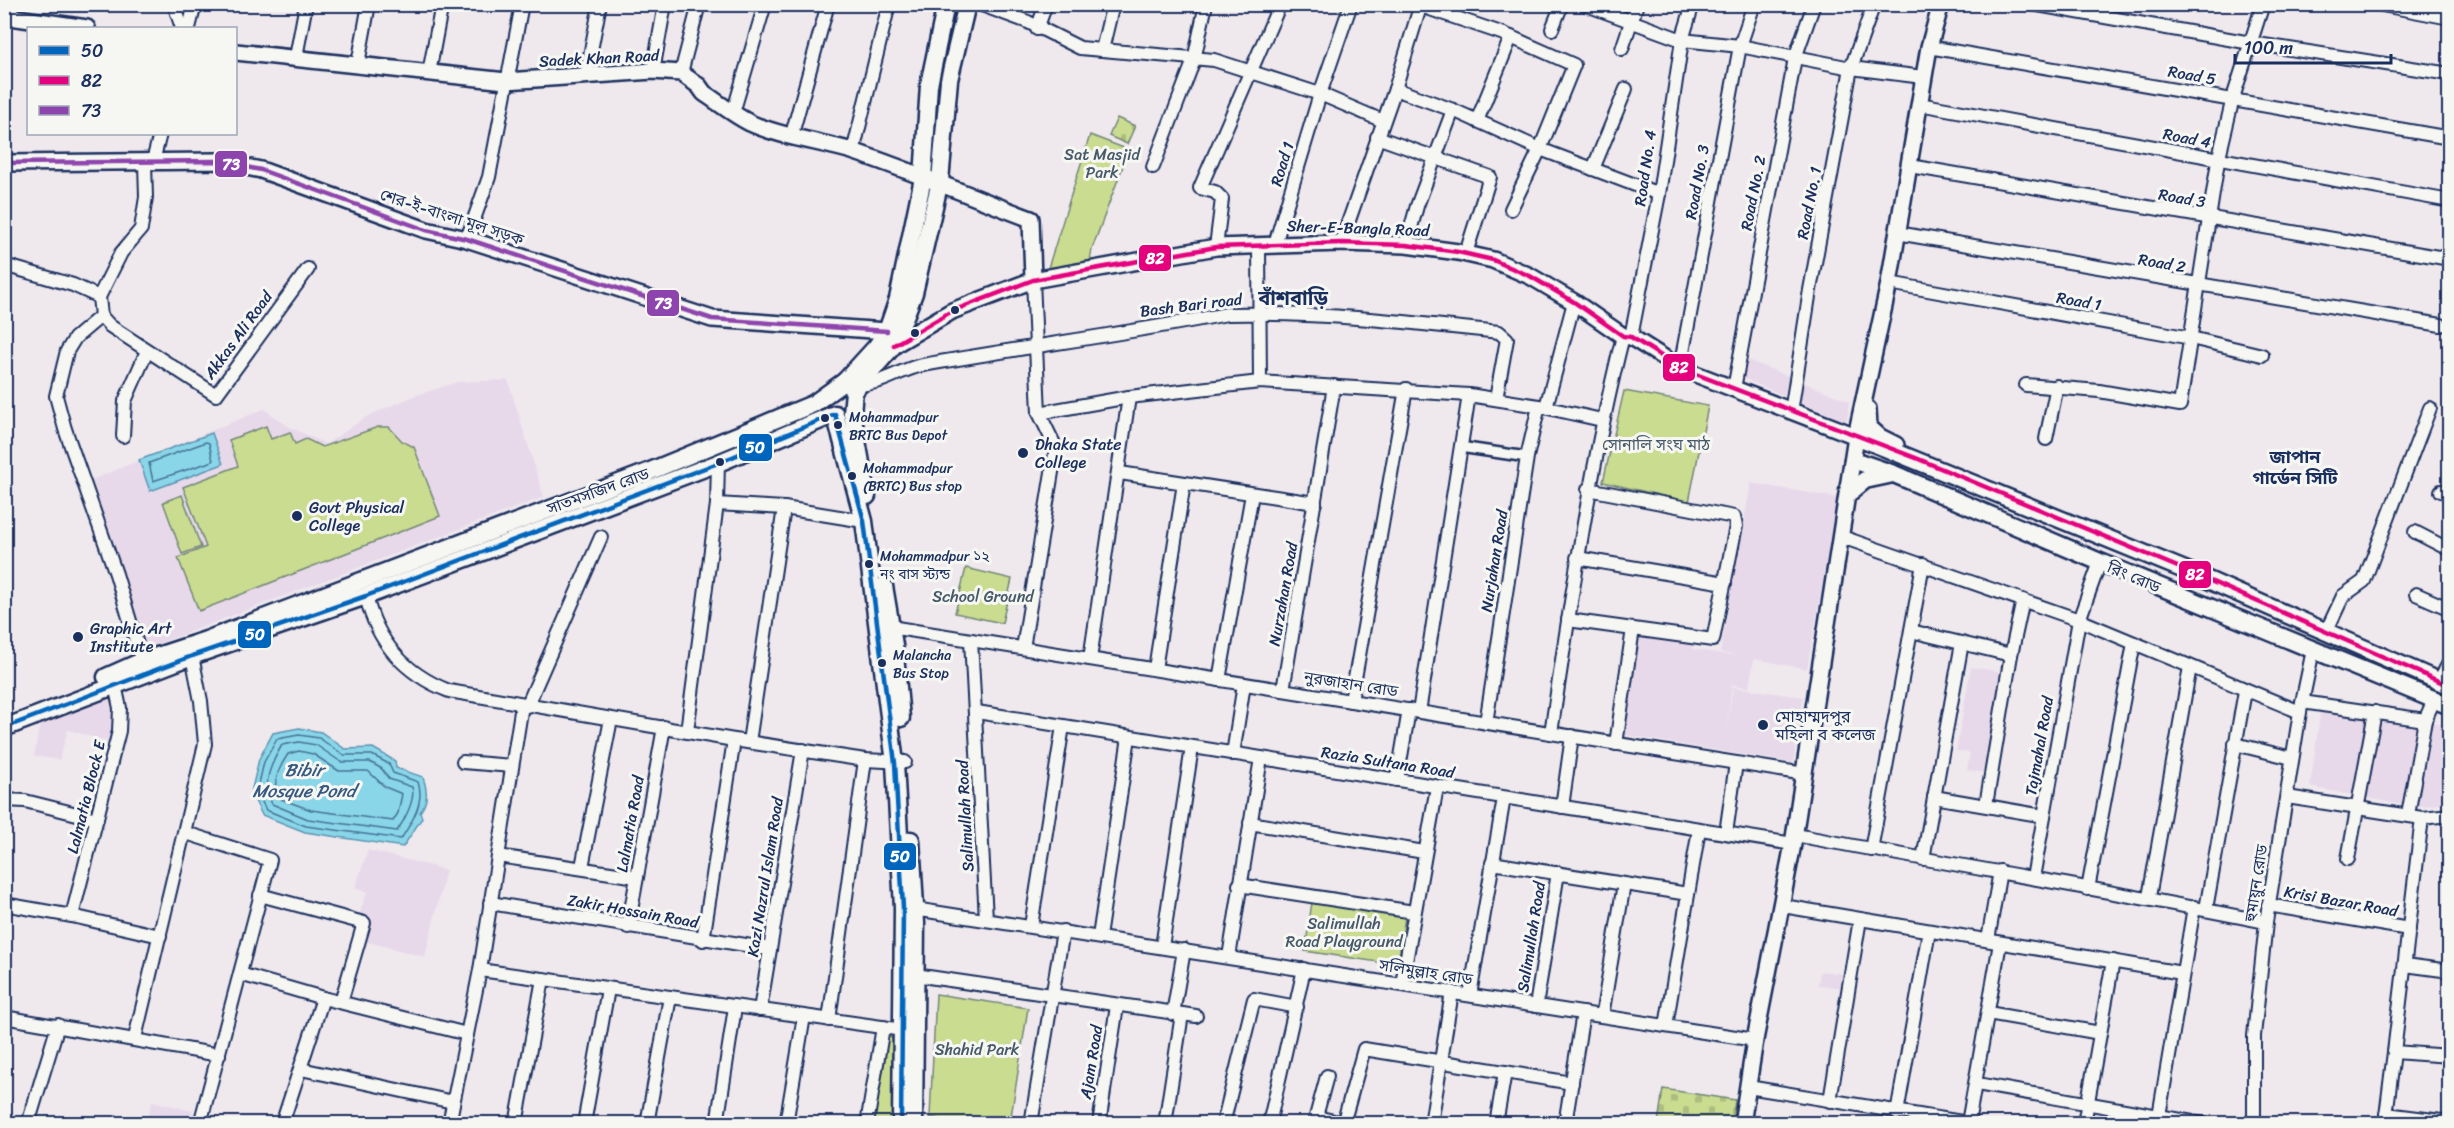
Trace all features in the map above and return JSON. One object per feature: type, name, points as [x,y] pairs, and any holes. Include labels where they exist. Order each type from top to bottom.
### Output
[{"type":"main road","points":[[931,180],[929,85],[946,4]]},
{"type":"main road","points":[[891,338],[914,293],[949,80],[967,4]]},
{"type":"main road","name":"সাতমসজিদ রোড","points":[[4,716],[142,661],[206,640],[648,472],[829,395],[852,385],[891,338]]},
{"type":"main road","points":[[852,385],[852,408],[885,626],[900,762],[915,975],[914,1124]]},
{"type":"main road","points":[[829,395],[864,520],[885,626]]},
{"type":"main road","name":"সাতমসজিদ রোড","points":[[4,728],[192,656],[366,596],[718,463],[852,408]]},
{"type":"main road","name":"রিং রোড","points":[[1856,436],[2192,573],[2444,684]]},
{"type":"main road","name":"রিং রোড","points":[[1853,460],[1894,474],[2181,596],[2442,703]]},
{"type":"main road","points":[[1849,493],[1865,480],[1894,474]]},
{"type":"main road","points":[[2019,526],[2028,506]]},
{"type":"main road","points":[[2181,596],[2192,573]]},
{"type":"main road","points":[[359,580],[366,596]]},
{"type":"main road","points":[[901,1124],[909,908]]},
{"type":"street","points":[[174,4],[182,27]]},
{"type":"street","points":[[189,27],[195,4]]},
{"type":"street","points":[[296,57],[306,4]]},
{"type":"street","points":[[358,64],[369,4]]},
{"type":"street","points":[[429,73],[442,4]]},
{"type":"street","points":[[467,239],[489,177],[522,4]]},
{"type":"street","points":[[586,76],[600,4]]},
{"type":"street","points":[[652,71],[665,4]]},
{"type":"street","points":[[681,73],[699,4]]},
{"type":"street","points":[[733,113],[765,4]]},
{"type":"street","points":[[792,134],[828,4]]},
{"type":"street","points":[[853,152],[890,4]]},
{"type":"street","points":[[979,4],[1028,22],[1037,29],[1080,48],[1214,60],[1252,70],[1320,94],[1383,121]]},
{"type":"street","points":[[1037,29],[1046,4]]},
{"type":"street","points":[[1102,50],[1113,4]]},
{"type":"street","points":[[1153,167],[1194,60],[1206,4]]},
{"type":"street","points":[[1216,247],[1222,199],[1215,192],[1200,188],[1280,4]]},
{"type":"street","name":"Road 1","points":[[1275,244],[1320,94],[1351,4]]},
{"type":"street","points":[[1552,28],[1562,4]]},
{"type":"street","points":[[1584,4],[1633,20],[1682,40],[1740,46],[1851,68],[1923,77]]},
{"type":"street","points":[[1622,49],[1637,4]]},
{"type":"street","name":"Road No. 4","points":[[1627,337],[1659,194],[1682,40],[1694,4]]},
{"type":"street","name":"Road No. 3","points":[[1680,368],[1740,46],[1754,4]]},
{"type":"street","name":"Road No. 2","points":[[1734,389],[1795,58],[1814,4]]},
{"type":"street","name":"Road No. 1","points":[[1791,412],[1810,290],[1851,68],[1874,4]]},
{"type":"street","points":[[1742,1124],[1755,1040],[1783,906],[1794,840],[1856,436],[1889,284],[1923,77],[1941,4]]},
{"type":"street","points":[[2032,4],[2251,44],[2450,74]]},
{"type":"street","points":[[2026,385],[2057,386],[2180,405],[2218,161],[2233,98],[2263,4]]},
{"type":"street","points":[[2377,4],[2419,8],[2450,18]]},
{"type":"street","points":[[1341,243],[1395,89],[1421,5],[1511,37],[1574,65],[1540,149],[1511,209]]},
{"type":"street","points":[[8,16],[80,27]]},
{"type":"street","points":[[1477,121],[1511,37]]},
{"type":"street","name":"Road 5","points":[[1929,47],[2233,98],[2450,138]]},
{"type":"street","name":"Sadek Khan Road","points":[[237,52],[506,81],[652,71],[681,73],[699,86],[704,93],[752,124],[853,152],[1031,219],[1033,280]]},
{"type":"street","points":[[1395,89],[1452,110],[1540,149],[1659,194]]},
{"type":"street","points":[[1593,169],[1626,89]]},
{"type":"street","name":"Road 4","points":[[1919,104],[2218,161],[2450,201]]},
{"type":"street","points":[[1406,245],[1417,206],[1452,110]]},
{"type":"street","points":[[142,661],[116,574],[64,429],[56,396],[67,351],[75,338],[101,316],[99,297],[121,253],[141,229],[149,162],[160,135]]},
{"type":"street","points":[[1377,137],[1490,177],[1466,253]]},
{"type":"street","name":"শের-ই-বাংলা মূল সড়ক","points":[[4,163],[216,162],[261,170],[426,230],[467,239],[712,319],[891,338]]},
{"type":"street","name":"Road 3","points":[[1910,166],[2450,259]]},
{"type":"street","name":"Road 2","points":[[1897,231],[1903,234],[2199,286],[2422,324],[2441,325]]},
{"type":"street","name":"Sher-E-Bangla Road","points":[[891,338],[952,311],[1033,280],[1216,247],[1341,243],[1406,245],[1466,253],[1508,265],[1574,302],[1680,368],[1856,436]]},
{"type":"street","points":[[1259,245],[1260,382]]},
{"type":"street","points":[[4,265],[54,278],[99,297]]},
{"type":"street","name":"Akkas Ali Road","points":[[101,316],[110,326],[216,395],[308,269]]},
{"type":"street","points":[[1023,648],[1055,458],[1053,438],[1039,413],[1033,280]]},
{"type":"street","name":"Road 1","points":[[1889,284],[2191,338],[2262,355]]},
{"type":"street","name":"Nurjahan Road","points":[[1486,723],[1527,457],[1574,302]]},
{"type":"street","name":"Bash Bari road","points":[[852,385],[869,385],[914,367],[1037,345],[1227,314],[1258,314],[1379,319],[1500,332],[1507,339],[1496,399]]},
{"type":"street","points":[[1551,733],[1588,489],[1602,420],[1627,337]]},
{"type":"street","points":[[123,436],[125,401],[147,351]]},
{"type":"street","points":[[1870,370],[1866,422],[1869,428],[1880,437],[1899,446],[1907,456]]},
{"type":"street","points":[[1039,413],[1129,397],[1260,382],[1406,389],[1469,395],[1602,420]]},
{"type":"street","name":"Nurzahan Road","points":[[1283,690],[1334,386]]},
{"type":"street","points":[[2046,439],[2057,386]]},
{"type":"street","points":[[1351,701],[1406,389]]},
{"type":"street","points":[[1397,780],[1414,711],[1469,395]]},
{"type":"street","points":[[1090,659],[1120,473],[1129,397]]},
{"type":"street","points":[[2326,632],[2343,596],[2364,581],[2430,408]]},
{"type":"street","points":[[1460,447],[1527,457]]},
{"type":"street","points":[[687,731],[717,504],[718,463]]},
{"type":"street","points":[[1120,473],[1315,503]]},
{"type":"street","points":[[1155,669],[1184,483]]},
{"type":"street","points":[[1568,620],[1713,640],[1736,526],[1734,517],[1588,489]]},
{"type":"street","points":[[1220,680],[1252,494]]},
{"type":"street","points":[[717,504],[784,508],[864,520]]},
{"type":"street","points":[[749,742],[784,508]]},
{"type":"street","points":[[2415,532],[2450,550]]},
{"type":"street","points":[[449,1124],[480,970],[525,705],[601,537]]},
{"type":"street","points":[[1842,537],[2079,620],[2245,691],[2301,707],[2375,712],[2425,720]]},
{"type":"street","points":[[1577,558],[1725,583]]},
{"type":"street","name":"Tajmahal Road","points":[[2033,878],[2079,620],[2100,562]]},
{"type":"street","points":[[1871,850],[1923,564]]},
{"type":"street","points":[[2416,594],[2450,609]]},
{"type":"street","points":[[366,596],[371,617],[385,642],[405,666],[428,682],[449,690],[734,740],[865,760],[900,762]]},
{"type":"street","points":[[1986,805],[2011,655],[2023,600]]},
{"type":"street","name":"নুরজাহান রোড","points":[[885,626],[1804,774]]},
{"type":"street","points":[[1616,744],[1633,629]]},
{"type":"street","points":[[1911,631],[2011,655]]},
{"type":"street","name":"Salimullah Road","points":[[971,640],[977,712],[986,919]]},
{"type":"street","points":[[1923,859],[1962,643]]},
{"type":"street","points":[[2088,889],[2134,643]]},
{"type":"street","name":"হুমায়ুন রোড","points":[[2254,1124],[2254,1036],[2268,905],[2301,707],[2313,650]]},
{"type":"street","points":[[135,1038],[186,833],[205,744],[201,701],[192,656]]},
{"type":"street","points":[[2444,684],[2450,661]]},
{"type":"street","points":[[2149,897],[2190,667]]},
{"type":"street","points":[[1233,754],[1245,684]]},
{"type":"street","name":"Lalmatia Block E","points":[[72,916],[110,777],[119,731],[120,708],[115,685]]},
{"type":"street","points":[[2159,1116],[2182,973],[2200,908],[2245,691]]},
{"type":"street","points":[[2408,815],[2425,720],[2442,703]]},
{"type":"street","name":"Razia Sultana Road","points":[[977,712],[1698,829],[1794,840]]},
{"type":"street","points":[[2348,859],[2375,712]]},
{"type":"street","points":[[582,867],[612,719]]},
{"type":"street","points":[[1031,926],[1063,726]]},
{"type":"street","name":"Lalmatia Road","points":[[628,927],[664,727]]},
{"type":"street","points":[[1562,807],[1572,736]]},
{"type":"street","points":[[1099,937],[1129,737]]},
{"type":"street","points":[[703,940],[734,740]]},
{"type":"street","points":[[2235,744],[2292,758]]},
{"type":"street","points":[[1162,946],[1192,747]]},
{"type":"street","name":"Kazi Nazrul Islam Road","points":[[760,1010],[803,750]]},
{"type":"street","points":[[1229,957],[1261,758]]},
{"type":"street","points":[[829,1020],[865,760]]},
{"type":"street","points":[[463,762],[513,766]]},
{"type":"street","points":[[1726,833],[1736,763]]},
{"type":"street","points":[[1402,984],[1437,787]]},
{"type":"street","points":[[1934,797],[2044,816]]},
{"type":"street","points":[[2287,797],[2357,806],[2422,818],[2450,815]]},
{"type":"street","points":[[1470,995],[1504,798]]},
{"type":"street","points":[[4,800],[25,801],[97,819]]},
{"type":"street","name":"Krisi Bazar Road","points":[[2385,1119],[2422,818]]},
{"type":"street","points":[[1250,823],[1424,852]]},
{"type":"street","points":[[1666,1026],[1698,829]]},
{"type":"street","points":[[186,833],[270,860],[200,1124]]},
{"type":"street","points":[[1794,840],[2000,871],[2088,889],[2149,897],[2266,922]]},
{"type":"street","points":[[498,856],[637,877]]},
{"type":"street","name":"Salimullah Road","points":[[1492,862],[1688,894]]},
{"type":"street","points":[[1748,1087],[1968,1123],[1977,1084],[1988,1013],[2000,871]]},
{"type":"street","name":"Salimullah Road","points":[[1536,1006],[1558,873]]},
{"type":"street","points":[[1602,1016],[1624,884]]},
{"type":"street","points":[[1239,885],[1414,912]]},
{"type":"street","points":[[260,895],[364,923],[341,1002]]},
{"type":"street","name":"Zakir Hossain Road","points":[[490,903],[703,940],[770,949]]},
{"type":"street","points":[[4,904],[72,916],[160,936]]},
{"type":"street","name":"Krisi Bazar Road","points":[[2268,905],[2409,929]]},
{"type":"street","points":[[1783,906],[2182,973]]},
{"type":"street","name":"সলিমুল্লাহ রোড","points":[[909,908],[1755,1040]]},
{"type":"street","points":[[1830,1101],[1860,919]]},
{"type":"street","points":[[1031,1124],[1063,931]]},
{"type":"street","points":[[1897,1113],[1929,931]]},
{"type":"street","points":[[1165,1124],[1184,950]]},
{"type":"street","points":[[2084,1124],[2113,961]]},
{"type":"street","points":[[2405,964],[2450,971]]},
{"type":"street","points":[[1269,1124],[1305,969]]},
{"type":"street","points":[[480,970],[903,1030]]},
{"type":"street","points":[[240,974],[323,998],[467,1034]]},
{"type":"street","points":[[915,975],[1196,1016]]},
{"type":"street","points":[[516,1124],[543,979]]},
{"type":"street","points":[[584,1124],[608,988]]},
{"type":"street","points":[[1431,1124],[1452,992]]},
{"type":"street","points":[[647,1124],[670,997]]},
{"type":"street","points":[[282,1124],[323,998]]},
{"type":"street","points":[[1223,1124],[1254,999],[1297,1007]]},
{"type":"street","name":"Ajam Road","points":[[1099,1124],[1117,1006]]},
{"type":"street","points":[[717,1124],[735,1007]]},
{"type":"street","points":[[1565,1124],[1583,1013]]},
{"type":"street","points":[[1988,1013],[2100,1033]]},
{"type":"street","points":[[786,1124],[804,1016]]},
{"type":"street","points":[[4,1017],[135,1038],[219,1055]]},
{"type":"street","points":[[32,1123],[58,1025]]},
{"type":"street","points":[[867,1124],[883,1027]]},
{"type":"street","points":[[1327,1076],[1315,1120],[1343,1123],[1364,1049],[1572,1083]]},
{"type":"street","points":[[2394,1052],[2450,1056]]},
{"type":"street","points":[[301,1069],[453,1102]]},
{"type":"street","points":[[1496,1124],[1505,1072]]},
{"type":"street","points":[[1977,1084],[2204,1124]]},
{"type":"street","points":[[2385,1119],[2446,1122]]},
{"type":"shaded area","points":[[1748,360],[1849,401],[1847,422],[1742,378]]},
{"type":"shaded area","name":"Govt Physical College","points":[[508,380],[544,497],[142,650],[89,481],[264,409],[288,426],[326,444],[368,416],[414,396],[457,382]]},
{"type":"shaded area","points":[[1751,483],[1838,498],[1807,669],[1754,659],[1749,688],[1732,685],[1727,727],[1733,687],[1803,697],[1793,763],[1624,735],[1639,634],[1693,642],[1692,649],[1736,656],[1720,652]]},
{"type":"shaded area","points":[[1971,667],[2003,672],[1985,773],[1967,770],[1970,753],[1956,751]]},
{"type":"shaded area","points":[[109,697],[113,705],[110,742],[68,730],[59,760],[34,756],[40,722]]},
{"type":"shaded area","points":[[2321,707],[2449,725],[2449,803],[2413,807],[2310,787]]},
{"type":"shaded area","points":[[368,850],[446,870],[425,957],[364,941],[360,912],[367,892],[355,888]]},
{"type":"shaded area","points":[[1820,971],[1846,974],[1844,988],[1818,985]]},
{"type":"shaded area","points":[[152,1101],[193,1111],[190,1123],[172,1123],[148,1117]]},
{"type":"green space","points":[[1117,118],[1135,126],[1127,144],[1109,136]]},
{"type":"green space","name":"Sat Masjid Park","points":[[1090,135],[1129,150],[1092,249],[1090,262],[1048,268]]},
{"type":"green space","name":"সোনালি সংঘ মাঠ","points":[[1624,391],[1708,406],[1689,502],[1603,482]]},
{"type":"green space","points":[[266,426],[271,439],[290,432],[295,444],[306,439],[322,447],[378,427],[389,427],[402,441],[414,447],[440,516],[199,611],[178,558],[206,547],[183,487],[238,466],[229,440]]},
{"type":"green space","points":[[182,495],[201,547],[182,554],[163,502]]},
{"type":"green space","name":"School Ground","points":[[966,568],[1012,579],[1002,623],[955,613]]},
{"type":"green space","name":"Salimullah Road Playground","points":[[1312,902],[1405,916],[1398,965],[1305,951]]},
{"type":"green space","name":"Shahid Park","points":[[936,994],[1028,1008],[1010,1123],[957,1123],[930,1117]]},
{"type":"green space","points":[[884,1037],[896,1038],[893,1123],[872,1124]]},
{"type":"green space","points":[[1663,1089],[1735,1100],[1732,1123],[1658,1123]]},
{"type":"water","points":[[212,433],[223,464],[150,491],[139,460]]},
{"type":"water","name":"Bibir Mosque Pond","points":[[299,728],[321,732],[345,749],[373,748],[395,761],[396,768],[423,777],[426,795],[425,804],[420,812],[422,818],[403,847],[305,832],[262,815],[251,793],[259,759],[273,733]]},
{"type":"transit line","name":"73","points":[[4,163],[216,161],[261,170],[426,230],[467,239],[712,319],[887,331]]},
{"type":"transit line","name":"82","points":[[894,345],[952,311],[1033,280],[1216,247],[1341,243],[1406,245],[1458,252],[1493,260],[1530,276],[1574,302],[1623,336],[1631,337],[1680,368],[1916,458],[2192,573],[2450,686]]},
{"type":"transit line","name":"50","points":[[4,728],[192,656],[366,596],[718,463],[835,414],[864,521],[895,763],[903,908],[901,1124]]},
{"type":"place","name":"Mohammadpur BRTC Bus Depot","points":[[838,425]]},
{"type":"place","name":"Dhaka State College","points":[[1023,453]]},
{"type":"place","name":"Mohammadpur (BRTC) Bus stop","points":[[852,476]]},
{"type":"place","name":"Govt Physical College","points":[[297,516]]},
{"type":"place","name":"Mohammadpur ১২ নং বাস স্ট্যন্ড","points":[[869,564]]},
{"type":"place","name":"Graphic Art Institute","points":[[78,637]]},
{"type":"place","name":"Malancha Bus Stop","points":[[882,663]]},
{"type":"place","name":"মোহাম্মদপুর মহিলা ব কলেজ","points":[[1763,725]]},
{"type":"district","name":"বাঁশবাড়ি","points":[[1293,298]]},
{"type":"district","name":"জাপান গার্ডেন সিটি","points":[[2295,467]]}]
